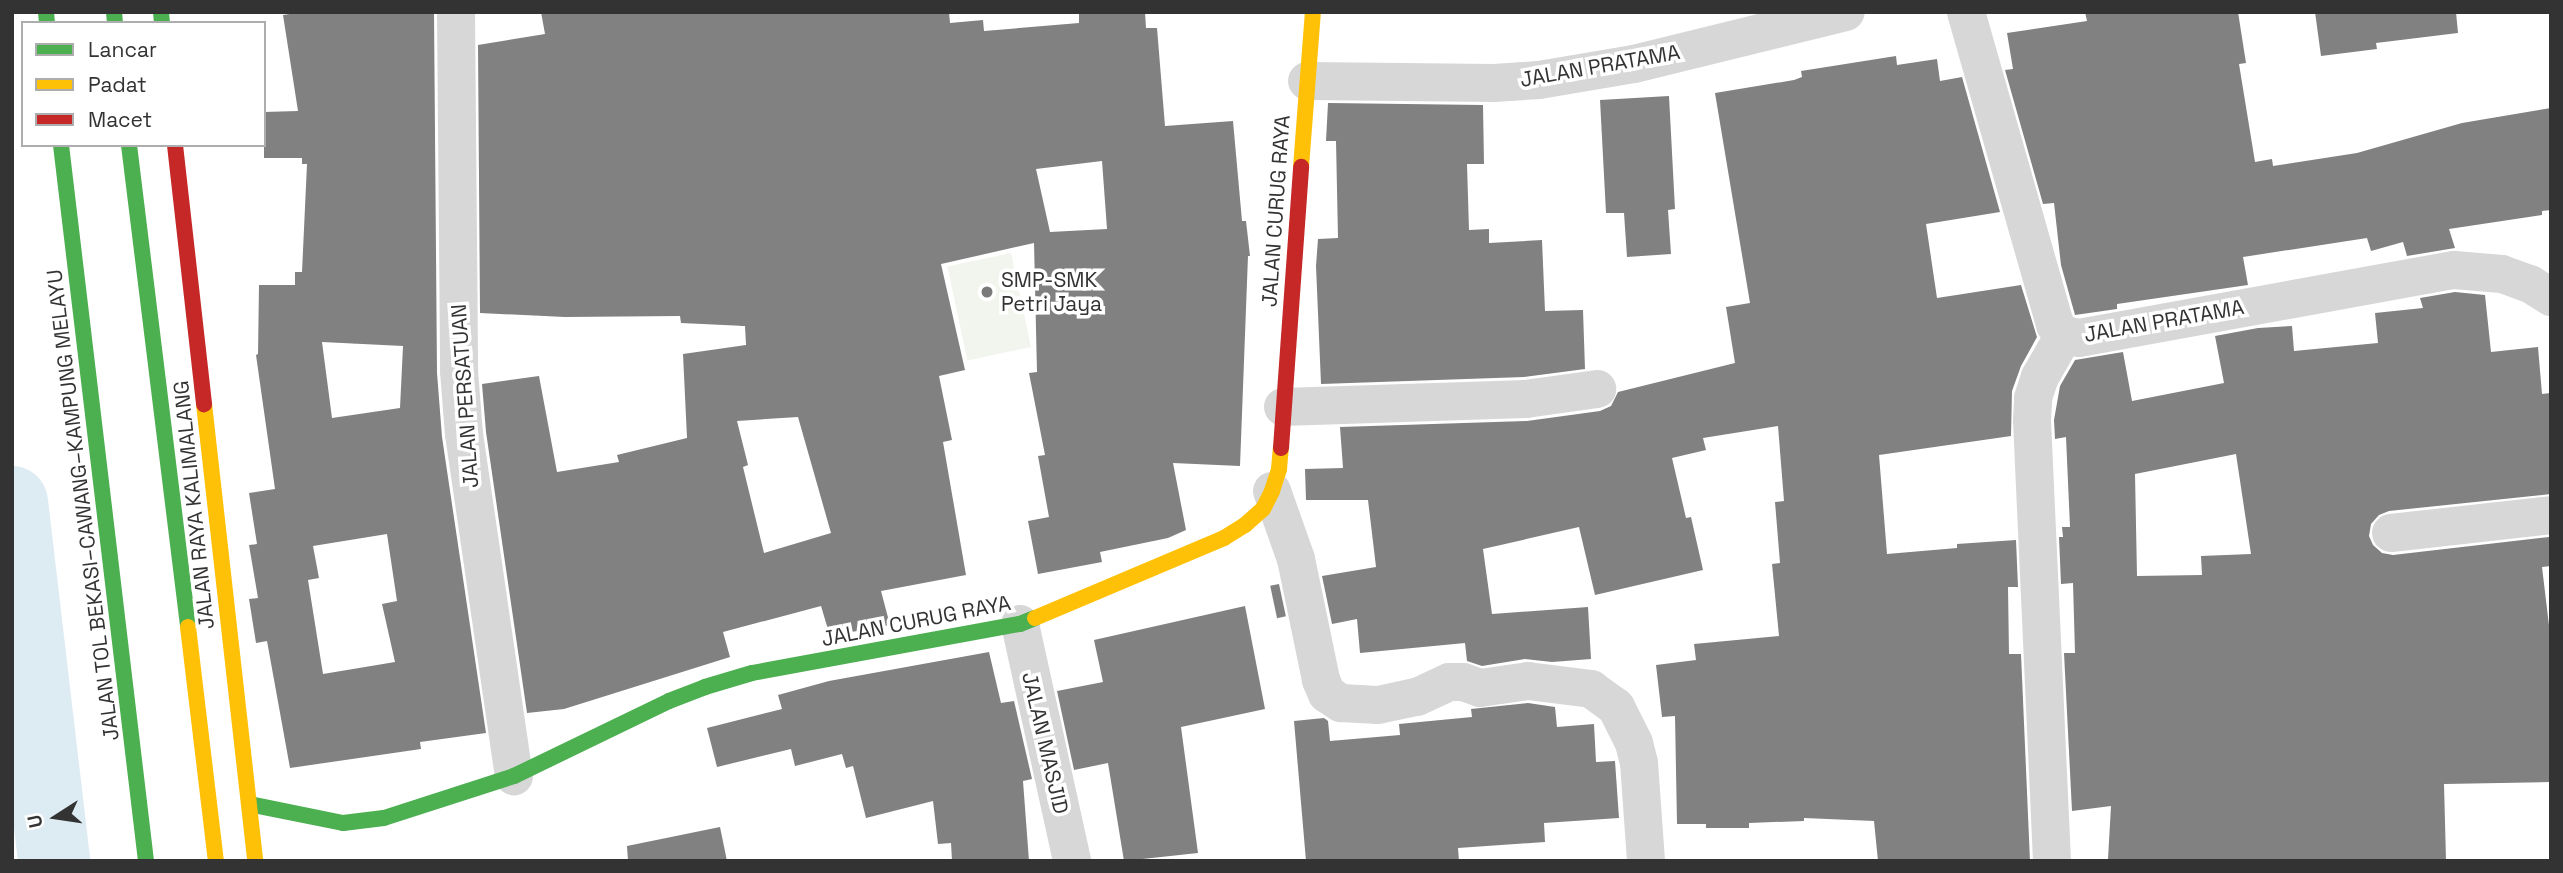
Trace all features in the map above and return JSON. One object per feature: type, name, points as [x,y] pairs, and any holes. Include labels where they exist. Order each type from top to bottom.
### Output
[{"type":"main road","name":"JALAN CURUG RAYA","points":[[249,804],[328,822],[359,823],[383,818],[514,776],[669,701],[705,687],[752,673],[1020,624],[1224,538],[1245,525],[1263,509],[1279,469],[1312,12]]},
{"type":"main road","name":"JALAN TOL BEKASI–CAWANG–KAMPUNG MELAYU","points":[[61,147],[146,861]]},
{"type":"main road","name":"JALAN RAYA KALIMALANG","points":[[176,147],[255,861]]},
{"type":"main road","points":[[129,149],[216,861]]},
{"type":"street","name":"JALAN PERSATUAN","points":[[456,12],[459,371],[464,434],[514,776]]},
{"type":"street","name":"JALAN PRATAMA","points":[[1307,80],[1494,83],[1539,80],[1634,64],[1846,12]]},
{"type":"street","name":"JALAN PRATAMA","points":[[1966,12],[2055,325],[2064,335],[2079,338],[2454,270],[2502,274],[2530,284],[2551,297]]},
{"type":"street","points":[[2052,861],[2032,420],[2033,398],[2040,377],[2064,335]]},
{"type":"street","points":[[1283,407],[1526,399],[1597,389]]},
{"type":"street","points":[[1272,491],[1296,559],[1326,694],[1341,703],[1378,705],[1417,697],[1449,682],[1463,682],[1480,688],[1528,681],[1591,689],[1616,707],[1634,743],[1639,763],[1646,861]]},
{"type":"street","points":[[2391,533],[2551,515]]},
{"type":"street","name":"JALAN MASJID","points":[[1020,624],[1072,861]]},
{"type":"shaded area","points":[[1011,253],[1031,347],[967,360],[947,267]]},
{"type":"building","points":[[303,12],[434,12],[437,373],[442,437],[486,733],[420,742],[421,749],[290,768],[267,641],[256,643],[249,599],[258,598],[249,545],[257,544],[249,493],[275,489],[256,355],[259,285],[295,285],[295,272],[302,272],[307,164],[302,164],[302,158],[264,158],[266,112],[298,111],[283,15]],"holes":[[[322,342],[403,346],[400,408],[332,418]],[[387,534],[397,601],[382,604],[395,662],[323,674],[308,580],[319,578],[313,546]]]},
{"type":"building","points":[[541,12],[949,12],[950,23],[983,20],[984,31],[1079,23],[1079,12],[1145,12],[1146,28],[1157,28],[1165,126],[1233,121],[1242,221],[1246,221],[1250,256],[1240,466],[1173,463],[1186,530],[1168,538],[1100,552],[1102,562],[1038,574],[1028,521],[1049,517],[1038,456],[1045,455],[1029,373],[1037,372],[1034,243],[941,264],[965,370],[939,376],[952,440],[943,442],[966,575],[881,591],[890,625],[830,636],[821,606],[723,632],[730,657],[564,709],[527,713],[486,432],[482,384],[539,376],[557,472],[619,462],[617,455],[687,438],[683,354],[746,345],[745,326],[681,323],[680,316],[565,317],[480,313],[478,45],[545,34]],"holes":[[[1102,161],[1107,229],[1050,232],[1036,169]],[[798,417],[831,533],[764,553],[743,467],[748,465],[737,421]]]},
{"type":"building","points":[[2085,12],[2238,12],[2246,63],[2239,64],[2255,162],[2272,159],[2273,166],[2357,153],[2462,123],[2551,108],[2551,210],[2542,211],[2542,215],[2449,229],[2455,248],[2407,256],[2403,242],[2371,251],[2367,238],[2243,257],[2248,285],[2117,304],[2117,309],[2075,315],[2061,265],[2054,203],[2043,204],[2005,70],[2013,69],[2007,33],[2087,21]]},
{"type":"building","points":[[2315,12],[2456,12],[2458,33],[2376,43],[2377,49],[2321,56]]},
{"type":"building","points":[[1896,56],[1897,65],[1937,59],[1940,81],[1962,77],[2000,212],[1926,224],[1937,298],[2021,285],[2037,337],[2021,366],[2012,391],[2011,436],[1879,455],[1887,554],[1957,548],[1957,544],[2016,540],[2018,587],[2008,587],[2009,654],[2021,654],[2030,861],[1878,861],[1874,821],[1804,818],[1804,821],[1749,823],[1749,828],[1706,828],[1706,824],[1677,824],[1675,716],[1662,717],[1656,665],[1696,660],[1694,644],[1779,636],[1772,564],[1780,563],[1775,502],[1784,501],[1778,426],[1703,438],[1706,450],[1672,458],[1686,518],[1691,517],[1703,570],[1595,595],[1579,527],[1483,549],[1492,614],[1588,607],[1591,659],[1552,662],[1525,659],[1482,666],[1467,661],[1465,643],[1360,653],[1357,619],[1332,624],[1322,576],[1376,567],[1368,500],[1306,500],[1305,469],[1343,468],[1340,427],[1527,421],[1600,411],[1611,406],[1618,392],[1735,363],[1726,307],[1750,303],[1715,93],[1794,80],[1802,77],[1801,71]]},
{"type":"building","points":[[1669,96],[1675,209],[1668,210],[1671,254],[1627,257],[1624,213],[1606,213],[1600,100]]},
{"type":"building","points":[[1328,103],[1483,105],[1484,164],[1467,164],[1469,230],[1489,229],[1489,243],[1542,240],[1545,311],[1583,310],[1585,369],[1524,377],[1321,384],[1316,266],[1318,239],[1338,238],[1336,141],[1326,141]]},
{"type":"building","points":[[2455,292],[2485,295],[2491,352],[2538,347],[2542,394],[2551,393],[2551,494],[2389,511],[2379,515],[2371,524],[2369,536],[2373,545],[2382,553],[2393,555],[2549,537],[2551,566],[2542,567],[2551,642],[2551,782],[2444,784],[2446,860],[2108,859],[2111,806],[2072,811],[2064,653],[2075,653],[2073,583],[2061,584],[2059,537],[2063,537],[2062,527],[2070,527],[2066,437],[2055,439],[2054,420],[2060,386],[2075,360],[2123,352],[2132,401],[2224,383],[2215,336],[2258,328],[2292,326],[2294,351],[2378,343],[2375,313],[2423,308],[2420,298]],"holes":[[[2236,454],[2251,554],[2201,556],[2202,575],[2137,576],[2135,474]]]},
{"type":"building","points":[[1279,584],[1286,616],[1277,618],[1270,586]]},
{"type":"building","points":[[1245,606],[1265,709],[1181,727],[1198,853],[1124,861],[1108,763],[1074,770],[1057,691],[1103,682],[1094,640]]},
{"type":"building","points":[[989,652],[1001,703],[1014,701],[1032,779],[1023,781],[1029,861],[952,861],[951,843],[938,844],[933,801],[866,818],[853,766],[846,768],[842,754],[795,766],[791,749],[717,767],[707,728],[782,709],[778,695],[829,681]]},
{"type":"building","points":[[1528,703],[1555,707],[1557,727],[1594,724],[1596,762],[1615,761],[1619,818],[1544,823],[1545,842],[1458,848],[1459,861],[1306,861],[1294,721],[1324,718],[1328,721],[1330,741],[1400,735],[1399,724],[1472,717],[1471,709]]},
{"type":"building","points":[[720,827],[727,861],[628,861],[627,846]]},
{"type":"waterway","points":[[12,502],[54,861]]},
{"type":"traffic: fast","points":[[46,12],[47,21]]},
{"type":"traffic: fast","points":[[114,12],[115,21]]},
{"type":"traffic: fast","points":[[161,12],[162,21]]},
{"type":"traffic: fast","points":[[61,147],[146,861]]},
{"type":"traffic: fast","points":[[129,147],[188,627]]},
{"type":"traffic: fast","points":[[249,804],[343,823],[384,818],[514,776],[669,701],[705,687],[752,673],[1020,624],[1035,618]]},
{"type":"traffic: slow","points":[[1301,167],[1313,12]]},
{"type":"traffic: slow","points":[[204,404],[255,861]]},
{"type":"traffic: slow","points":[[1035,618],[1224,538],[1245,525],[1263,509],[1272,491],[1279,469],[1281,448]]},
{"type":"traffic: slow","points":[[188,627],[216,861]]},
{"type":"traffic: jam","points":[[175,147],[204,404]]},
{"type":"traffic: jam","points":[[1281,448],[1301,167]]},
{"type":"place","name":"SMP-SMK Petri Jaya","points":[[987,292]]}]
